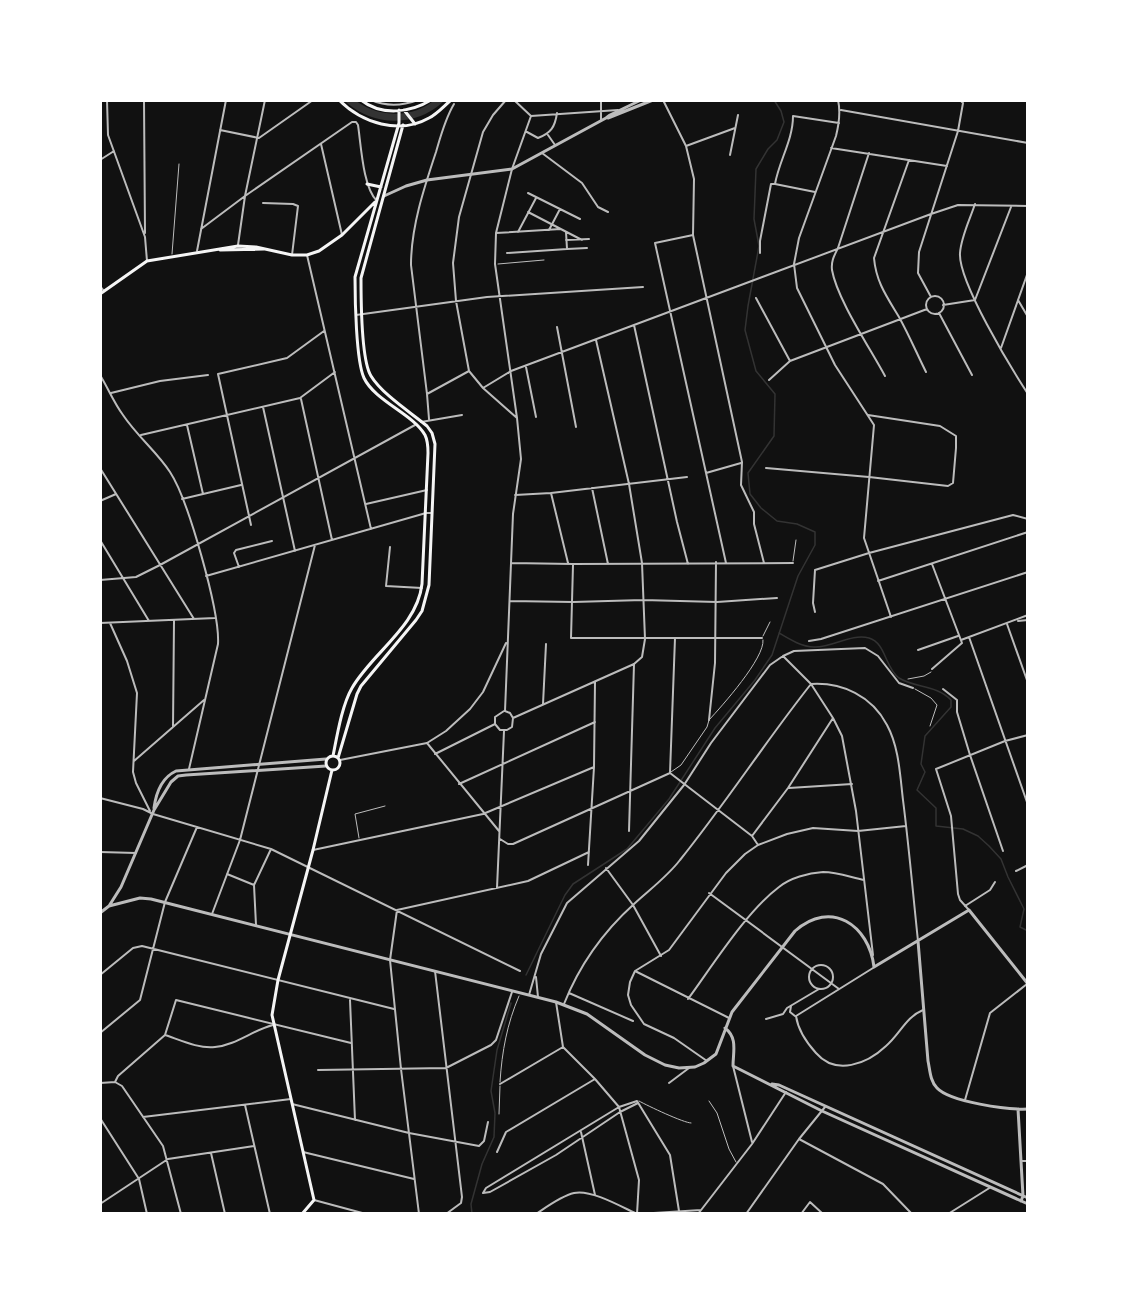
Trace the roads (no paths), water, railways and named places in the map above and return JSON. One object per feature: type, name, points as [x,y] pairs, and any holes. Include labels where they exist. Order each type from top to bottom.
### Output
[{"type":"main road","points":[[339,100],[347,109],[368,121],[400,125],[429,118],[452,102]]},
{"type":"main road","points":[[361,100],[380,109],[399,112],[421,106],[431,100]]},
{"type":"main road","points":[[405,111],[413,123]]},
{"type":"main road","points":[[332,770],[339,767],[339,759],[357,694],[422,611],[429,585],[435,444],[432,433],[370,374],[366,362],[363,315],[361,278],[384,196],[400,125],[399,112]]},
{"type":"main road","points":[[333,756],[350,691],[410,616],[422,586],[428,445],[424,433],[374,391],[364,378],[360,363],[356,315],[355,277],[400,125]]},
{"type":"main road","points":[[367,184],[381,187]]},
{"type":"main road","points":[[102,293],[147,261],[197,251],[256,246],[292,255],[307,255],[330,245],[384,196]]},
{"type":"main road","points":[[218,249],[224,251],[265,249]]},
{"type":"main road","points":[[422,586],[429,585]]},
{"type":"main road","points":[[332,770],[326,766],[326,759],[333,756],[339,759]]},
{"type":"main road","points":[[302,1214],[314,1200],[272,1015],[278,980],[314,850],[332,770]]},
{"type":"street","points":[[107,100],[108,135],[146,237]]},
{"type":"street","points":[[144,100],[147,261]]},
{"type":"street","points":[[197,251],[226,100]]},
{"type":"street","points":[[224,251],[238,246],[245,196],[266,100]]},
{"type":"street","points":[[220,130],[259,138],[313,100]]},
{"type":"street","points":[[371,100],[382,105],[399,106],[418,100]]},
{"type":"street","points":[[506,100],[493,115],[483,132],[459,217],[453,263],[456,301],[469,370],[483,388],[518,418]]},
{"type":"street","points":[[514,100],[531,116],[621,110]]},
{"type":"street","points":[[601,100],[601,121]]},
{"type":"street","points":[[384,196],[427,180],[473,172],[512,169],[642,100]]},
{"type":"street","points":[[606,118],[653,100]]},
{"type":"street","points":[[663,100],[686,146],[694,178],[693,235],[742,462],[741,485],[754,512],[754,524],[764,563]]},
{"type":"street","points":[[838,100],[839,123],[799,238],[794,264],[797,288],[802,302],[836,365],[874,425],[864,538],[891,617]]},
{"type":"street","points":[[931,297],[918,273],[918,262],[958,131],[963,103],[960,100]]},
{"type":"street","points":[[429,419],[411,248],[427,180],[452,102]]},
{"type":"street","points":[[840,110],[1028,143]]},
{"type":"street","points":[[527,132],[538,138],[548,134],[553,130],[557,113]]},
{"type":"street","points":[[730,155],[738,115]]},
{"type":"street","points":[[505,711],[508,601],[515,495],[521,459],[518,418],[495,264],[496,233],[512,169],[531,116]]},
{"type":"street","points":[[775,184],[793,128],[793,116],[839,123]]},
{"type":"street","points":[[201,229],[352,122],[358,125],[367,184],[376,201]]},
{"type":"street","points":[[686,146],[735,128]]},
{"type":"street","points":[[548,134],[555,145]]},
{"type":"street","points":[[321,143],[342,235]]},
{"type":"street","points":[[831,148],[947,166]]},
{"type":"street","points":[[100,160],[114,151]]},
{"type":"street","points":[[542,153],[582,183],[598,207],[608,212]]},
{"type":"street","points":[[869,153],[838,248],[832,259],[832,271],[843,298],[885,376]]},
{"type":"street","points":[[909,160],[874,258],[875,273],[882,292],[899,318],[927,372]]},
{"type":"street","points":[[760,253],[771,184],[815,192]]},
{"type":"street","points":[[528,193],[580,219]]},
{"type":"street","points":[[518,232],[536,197]]},
{"type":"street","points":[[263,203],[298,206],[292,255]]},
{"type":"street","points":[[975,204],[960,253],[962,270],[975,300],[1028,394]]},
{"type":"street","points":[[483,388],[511,371],[931,214],[958,205],[1028,206]]},
{"type":"street","points":[[136,209],[145,207]]},
{"type":"street","points":[[975,300],[1011,207]]},
{"type":"street","points":[[549,231],[560,209]]},
{"type":"street","points":[[528,212],[582,240]]},
{"type":"street","points":[[496,233],[561,230]]},
{"type":"street","points":[[566,232],[567,249]]},
{"type":"street","points":[[693,235],[655,243],[726,563]]},
{"type":"street","points":[[566,240],[589,239]]},
{"type":"street","points":[[507,253],[587,248]]},
{"type":"street","points":[[307,255],[371,529]]},
{"type":"street","points":[[1002,348],[1028,272]]},
{"type":"street","points":[[100,286],[102,293]]},
{"type":"street","points":[[356,315],[456,301],[643,287]]},
{"type":"street","points":[[931,297],[939,298],[944,305]]},
{"type":"street","points":[[931,297],[927,301],[927,309],[932,314],[939,313],[944,305]]},
{"type":"street","points":[[756,298],[790,360]]},
{"type":"street","points":[[944,305],[975,300]]},
{"type":"street","points":[[1018,300],[1028,317]]},
{"type":"street","points":[[769,380],[790,360],[927,309]]},
{"type":"street","points":[[939,313],[972,375]]},
{"type":"street","points":[[634,325],[688,564]]},
{"type":"street","points":[[557,327],[576,427]]},
{"type":"street","points":[[251,525],[218,374],[287,358],[324,331]]},
{"type":"street","points":[[513,718],[634,664],[642,657],[645,639],[642,563],[629,484],[596,339]]},
{"type":"street","points":[[526,366],[536,417]]},
{"type":"street","points":[[428,394],[469,370]]},
{"type":"street","points":[[140,436],[300,398],[335,372]]},
{"type":"street","points":[[100,375],[123,416],[170,472],[182,499],[197,545],[216,618],[219,633],[218,644],[189,769]]},
{"type":"street","points":[[110,394],[160,381],[208,375]]},
{"type":"street","points":[[300,398],[332,540]]},
{"type":"street","points":[[263,407],[295,551]]},
{"type":"street","points":[[421,422],[462,415]]},
{"type":"street","points":[[766,468],[948,486],[953,483],[956,436],[940,426],[868,415]]},
{"type":"street","points":[[187,425],[203,494]]},
{"type":"street","points":[[100,580],[135,577],[160,565],[415,425]]},
{"type":"street","points":[[706,473],[742,462]]},
{"type":"street","points":[[100,468],[194,619]]},
{"type":"street","points":[[515,495],[668,481],[687,477]]},
{"type":"street","points":[[182,499],[242,485]]},
{"type":"street","points":[[592,488],[608,564]]},
{"type":"street","points":[[366,504],[427,490]]},
{"type":"street","points":[[551,493],[568,564]]},
{"type":"street","points":[[100,501],[116,494]]},
{"type":"street","points":[[206,576],[426,513],[433,513]]},
{"type":"street","points":[[815,612],[813,603],[815,570],[868,553],[1013,515],[1028,519]]},
{"type":"street","points":[[878,581],[1028,532]]},
{"type":"street","points":[[100,540],[149,621]]},
{"type":"street","points":[[239,567],[234,553],[236,550],[272,541]]},
{"type":"street","points":[[212,914],[240,840],[315,545]]},
{"type":"street","points":[[390,547],[386,586],[422,586]]},
{"type":"street","points":[[709,720],[716,638],[716,562]]},
{"type":"street","points":[[511,563],[793,563]]},
{"type":"street","points":[[573,564],[572,638],[762,638]]},
{"type":"street","points":[[932,564],[947,598],[961,642]]},
{"type":"street","points":[[809,641],[1028,572]]},
{"type":"street","points":[[508,601],[717,602],[777,598]]},
{"type":"street","points":[[932,669],[969,637],[1028,615]]},
{"type":"street","points":[[100,623],[216,618]]},
{"type":"street","points":[[173,727],[174,620]]},
{"type":"street","points":[[1014,621],[1028,620]]},
{"type":"street","points":[[110,622],[127,661],[137,693],[133,772],[136,783],[153,813]]},
{"type":"street","points":[[1006,624],[1028,683]]},
{"type":"street","points":[[918,650],[958,636]]},
{"type":"street","points":[[969,637],[1028,805]]},
{"type":"street","points":[[672,775],[675,638]]},
{"type":"street","points":[[339,759],[427,743],[446,731],[470,709],[492,675],[507,641]]},
{"type":"street","points":[[543,704],[546,644]]},
{"type":"street","points":[[529,995],[541,954],[561,911],[574,896],[639,841],[684,785],[717,734],[770,665],[794,651],[865,648],[878,656],[899,683],[913,688]]},
{"type":"street","points":[[783,656],[811,684],[842,736],[852,784],[874,967]]},
{"type":"street","points":[[629,831],[634,664]]},
{"type":"street","points":[[588,865],[594,767],[595,681]]},
{"type":"street","points":[[564,1004],[600,938],[678,863],[718,811],[765,742],[811,684],[826,683],[844,687],[860,695],[874,707],[887,724],[897,754],[918,942],[928,1061],[932,1081],[945,1094],[965,1100],[1006,1109],[1028,1109]]},
{"type":"street","points":[[943,689],[957,700],[958,714],[970,755],[1003,851]]},
{"type":"street","points":[[134,761],[206,698]]},
{"type":"street","points":[[435,754],[495,724],[498,714],[505,711],[513,718],[512,727],[504,731]]},
{"type":"street","points":[[752,836],[788,788],[833,718]]},
{"type":"street","points":[[459,784],[595,722]]},
{"type":"street","points":[[495,724],[504,731]]},
{"type":"street","points":[[497,888],[504,731]]},
{"type":"street","points":[[965,1100],[990,1013],[1027,984],[957,894],[952,822],[936,770],[1005,741],[1028,735]]},
{"type":"street","points":[[427,743],[499,831]]},
{"type":"street","points":[[153,813],[156,796],[166,777],[176,771],[326,759]]},
{"type":"street","points":[[100,913],[109,906],[121,887],[153,813],[171,782],[178,776],[326,766]]},
{"type":"street","points":[[314,850],[483,814],[594,767]]},
{"type":"street","points":[[672,775],[752,836],[758,845]]},
{"type":"street","points":[[500,839],[513,844],[631,790],[672,775]]},
{"type":"street","points":[[788,788],[852,784]]},
{"type":"street","points":[[100,798],[271,849],[520,971]]},
{"type":"street","points":[[707,1061],[674,1038],[644,1024],[628,995],[635,971],[669,950],[709,893],[738,861],[758,845],[787,834],[813,828],[858,831],[906,826]]},
{"type":"street","points":[[100,1033],[140,1000],[165,902],[197,827]]},
{"type":"street","points":[[256,925],[254,885],[271,849]]},
{"type":"street","points":[[100,852],[136,853]]},
{"type":"street","points":[[397,910],[528,881],[589,852]]},
{"type":"street","points":[[1016,871],[1028,865]]},
{"type":"street","points":[[606,868],[633,905],[661,956]]},
{"type":"street","points":[[688,999],[762,902],[781,886],[802,876],[822,872],[864,880]]},
{"type":"street","points":[[227,874],[254,885]]},
{"type":"street","points":[[965,906],[990,890],[995,882]]},
{"type":"street","points":[[709,893],[838,989]]},
{"type":"street","points":[[109,906],[140,898],[165,902],[564,1004],[587,1014],[645,1055],[665,1065],[690,1068]]},
{"type":"street","points":[[397,910],[390,960],[419,1214]]},
{"type":"street","points":[[766,1019],[783,1014],[794,1016],[800,1013],[969,910]]},
{"type":"street","points":[[669,1083],[716,1054],[720,1049],[729,1018],[795,931],[808,921],[822,917],[845,921],[861,932],[873,956]]},
{"type":"street","points":[[100,975],[133,948],[142,946],[394,1009]]},
{"type":"street","points":[[783,1014],[787,1008],[832,983],[834,976],[828,967],[818,965],[812,968],[809,977],[810,983],[820,989]]},
{"type":"street","points":[[435,971],[462,1197],[461,1203],[446,1214]]},
{"type":"street","points":[[635,971],[729,1018]]},
{"type":"street","points":[[535,974],[538,997]]},
{"type":"street","points":[[318,1070],[446,1068],[491,1045],[496,1040],[512,990]]},
{"type":"street","points":[[569,993],[633,1022]]},
{"type":"street","points":[[350,999],[355,1120]]},
{"type":"street","points":[[116,1082],[118,1076],[165,1035],[176,1000],[351,1043]]},
{"type":"street","points":[[556,1002],[563,1047],[619,1107],[639,1180],[638,1214]]},
{"type":"street","points":[[791,1006],[790,1012],[807,1042],[822,1061],[848,1066],[880,1051],[910,1018],[923,1010]]},
{"type":"street","points":[[165,1035],[196,1045],[215,1047],[274,1024]]},
{"type":"street","points":[[725,1028],[734,1041],[734,1075],[752,1144]]},
{"type":"street","points":[[500,1084],[563,1047]]},
{"type":"street","points":[[733,1066],[825,1107],[1028,1204]]},
{"type":"street","points":[[497,1152],[506,1132],[595,1079]]},
{"type":"street","points":[[100,1083],[116,1082],[122,1086],[163,1146],[181,1214]]},
{"type":"street","points":[[698,1214],[752,1144],[786,1091]]},
{"type":"street","points":[[786,1091],[822,1111],[1025,1197]]},
{"type":"street","points":[[143,1117],[291,1099]]},
{"type":"street","points":[[638,1102],[583,1137],[489,1192],[483,1193],[486,1188],[619,1107],[638,1102]]},
{"type":"street","points":[[638,1102],[670,1155],[679,1211]]},
{"type":"street","points":[[292,1104],[409,1134],[482,1145],[488,1122]]},
{"type":"street","points":[[245,1105],[270,1214]]},
{"type":"street","points":[[746,1214],[799,1139],[825,1107]]},
{"type":"street","points":[[1018,1109],[1025,1197]]},
{"type":"street","points":[[100,1118],[139,1179],[147,1214]]},
{"type":"street","points":[[581,1132],[595,1195]]},
{"type":"street","points":[[799,1139],[883,1184],[912,1214]]},
{"type":"street","points":[[100,1204],[168,1160],[254,1146]]},
{"type":"street","points":[[303,1152],[415,1179]]},
{"type":"street","points":[[211,1153],[225,1214]]},
{"type":"street","points":[[1021,1161],[1028,1161]]},
{"type":"street","points":[[948,1214],[991,1187]]},
{"type":"street","points":[[536,1214],[571,1194],[580,1192],[595,1195],[638,1214],[701,1210]]},
{"type":"street","points":[[1021,1201],[1025,1197]]},
{"type":"street","points":[[314,1200],[366,1214]]},
{"type":"street","points":[[801,1214],[810,1203],[824,1214]]},
{"type":"lane","points":[[172,256],[179,164]]},
{"type":"lane","points":[[495,264],[544,260]]},
{"type":"lane","points":[[793,563],[796,540]]},
{"type":"lane","points":[[672,775],[707,727],[709,720],[758,658],[763,648],[762,638],[770,622]]},
{"type":"lane","points":[[908,679],[924,676],[932,669]]},
{"type":"lane","points":[[913,688],[931,698],[937,705],[930,726]]},
{"type":"lane","points":[[359,840],[355,814],[385,806]]},
{"type":"lane","points":[[499,1114],[502,1051],[520,992]]},
{"type":"lane","points":[[709,1101],[717,1113],[729,1149],[737,1163]]},
{"type":"lane","points":[[638,1102],[670,1114],[683,1123],[691,1123]]},
{"type":"waterway","points":[[349,100],[370,113],[394,117],[418,113],[440,100]]},
{"type":"waterway","points":[[526,975],[565,895],[573,884],[627,849],[669,799],[715,728],[755,680],[772,655],[798,576],[815,545],[815,532],[797,524],[777,521],[761,508],[750,494],[748,473],[774,436],[775,394],[756,371],[745,330],[759,246],[754,219],[756,169],[768,149],[777,140],[784,122],[781,111],[774,100]]},
{"type":"waterway","points":[[779,633],[809,647],[821,647],[855,637],[869,638],[879,645],[894,674],[899,678],[933,689],[951,700],[951,707],[925,736],[921,764],[925,772],[917,790],[936,808],[936,826],[963,829],[978,836],[1001,859],[1024,909],[1020,927],[1028,931]]},
{"type":"waterway","points":[[472,1214],[471,1204],[482,1164],[494,1137],[495,1113],[491,1091],[497,1050],[511,1003]]}]
